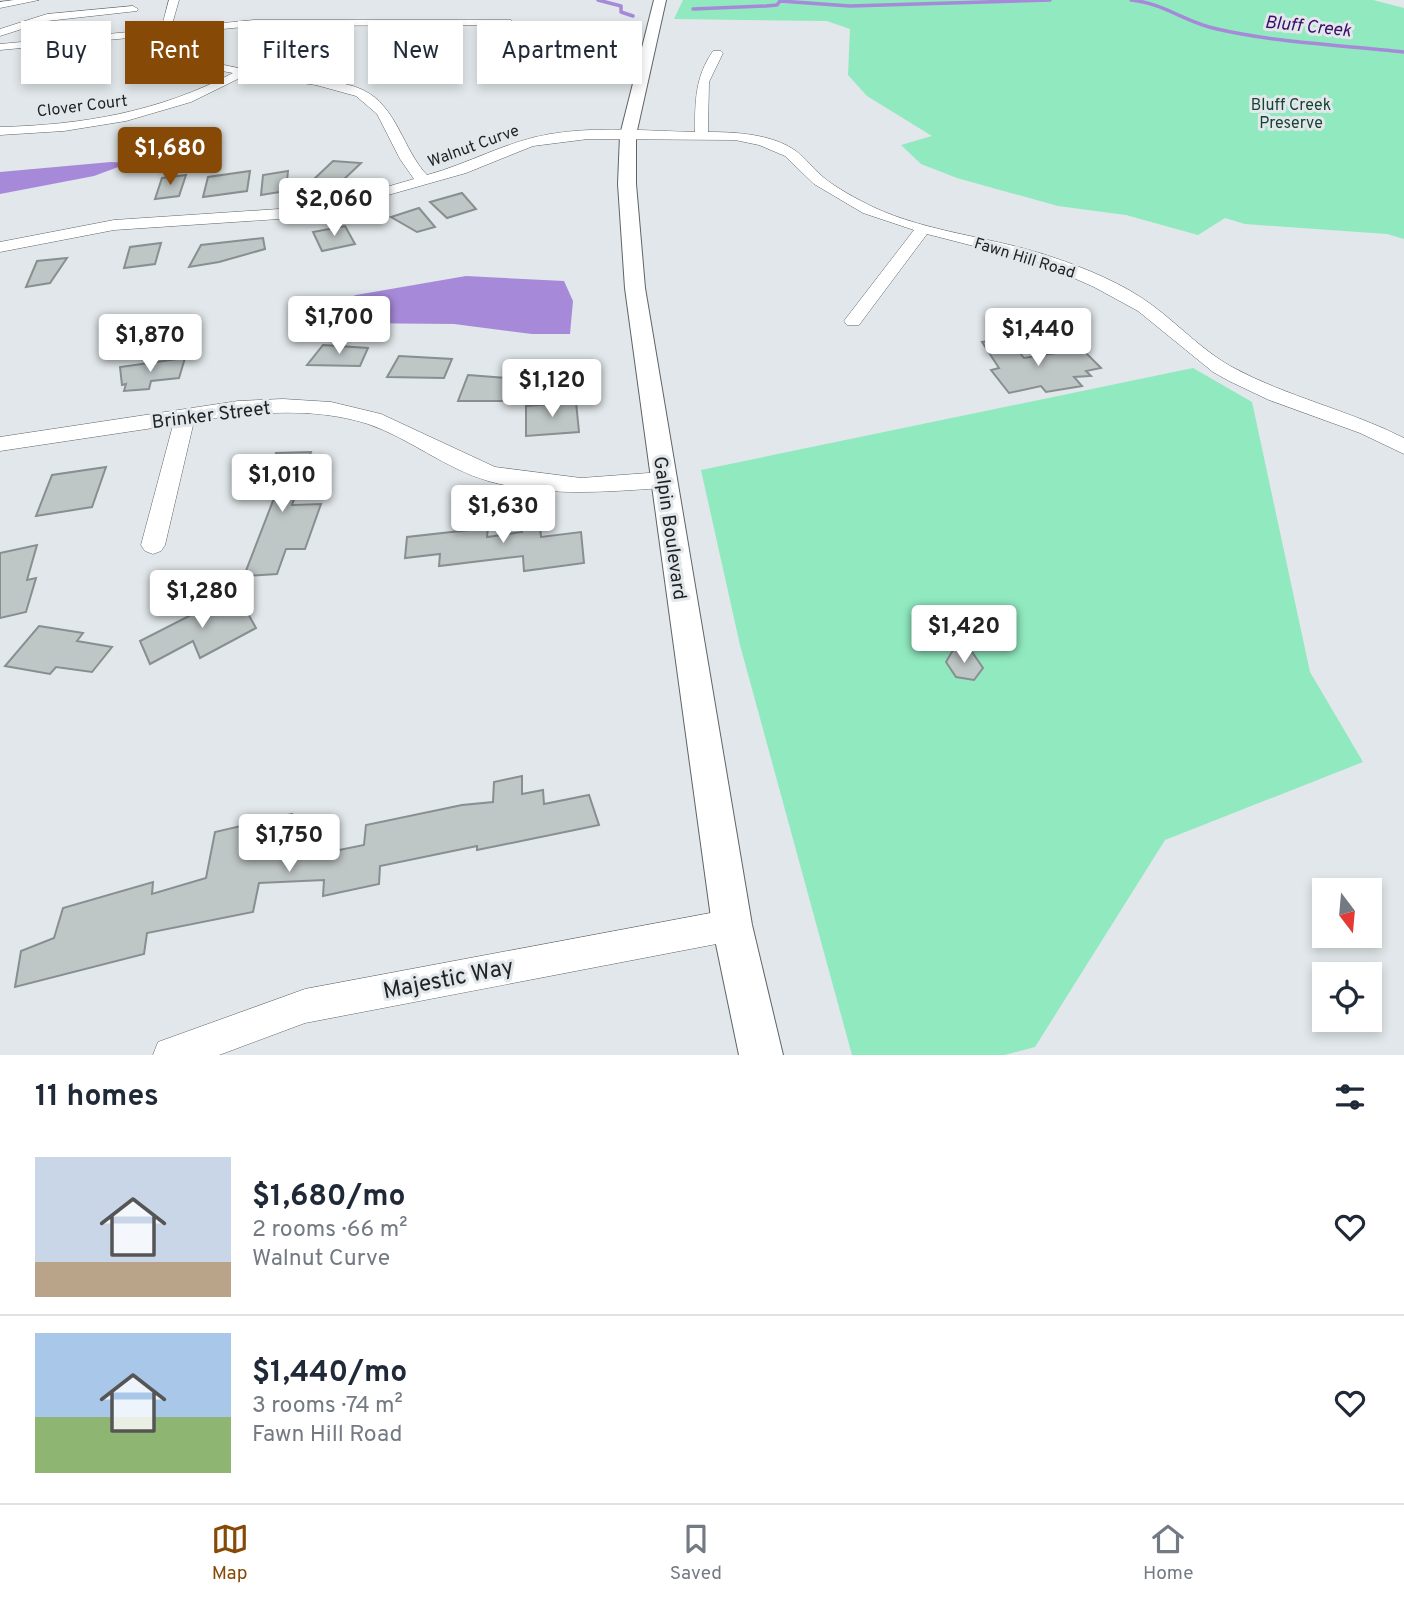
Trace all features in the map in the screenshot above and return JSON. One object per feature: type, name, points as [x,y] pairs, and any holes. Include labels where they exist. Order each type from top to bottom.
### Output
[{"type":"street","points":[[0,5],[28,0]]},
{"type":"street","points":[[169,21],[174,0]]},
{"type":"street","name":"Galpin Boulevard","points":[[660,0],[628,135],[627,184],[635,288],[659,440],[662,480],[732,925],[761,1055]]},
{"type":"street","points":[[0,33],[41,20],[133,9]]},
{"type":"street","points":[[224,26],[275,22],[477,24]]},
{"type":"street","points":[[0,47],[125,35]]},
{"type":"street","points":[[702,134],[702,81],[707,67],[717,53]]},
{"type":"street","name":"Clover Court","points":[[0,131],[43,129],[141,115],[189,101],[238,75]]},
{"type":"street","points":[[329,84],[358,92],[370,101],[390,123],[404,159],[424,181]]},
{"type":"street","name":"Fawn Hill Road","points":[[628,135],[702,134],[750,138],[779,147],[800,162],[819,181],[868,210],[923,228],[1046,260],[1100,282],[1144,307],[1220,368],[1236,377],[1276,395],[1367,428],[1404,447]]},
{"type":"street","name":"Walnut Curve","points":[[0,247],[147,221],[243,217],[311,210],[424,181],[550,138],[628,135]]},
{"type":"street","points":[[853,321],[923,228]]},
{"type":"street","name":"Brinker Street","points":[[0,444],[238,408],[283,406],[331,409],[374,419],[491,474],[581,486],[662,480]]},
{"type":"street","points":[[153,545],[185,416]]},
{"type":"street","name":"Majestic Way","points":[[171,1055],[305,1006],[732,925]]},
{"type":"green space","name":"Bluff Creek Preserve","points":[[683,0],[1373,0],[1404,8],[1404,239],[1387,234],[1245,224],[1225,218],[1198,235],[1126,215],[1058,206],[957,178],[921,164],[901,145],[932,136],[867,96],[848,75],[850,29],[827,21],[674,19]]},
{"type":"green space","points":[[1193,368],[1252,402],[1310,672],[1363,762],[1165,840],[1035,1047],[1004,1055],[852,1055],[740,645],[701,470]]},
{"type":"shaded area","points":[[111,162],[129,163],[94,176],[0,194],[0,172]]},
{"type":"shaded area","points":[[466,276],[564,281],[573,301],[570,334],[532,334],[454,324],[344,323],[315,310],[356,295]]},
{"type":"building","points":[[333,161],[361,163],[339,184],[311,182]]},
{"type":"building","points":[[250,171],[247,191],[203,197],[208,177]]},
{"type":"building","points":[[288,171],[286,191],[261,195],[263,175]]},
{"type":"building","points":[[186,175],[179,196],[155,199],[162,178]]},
{"type":"building","points":[[462,193],[476,209],[447,218],[430,202]]},
{"type":"building","points":[[419,208],[435,227],[417,232],[391,217]]},
{"type":"building","points":[[345,226],[355,244],[322,251],[313,232]]},
{"type":"building","points":[[263,238],[265,249],[189,267],[201,245]]},
{"type":"building","points":[[161,243],[155,264],[124,268],[130,247]]},
{"type":"building","points":[[67,258],[50,283],[26,287],[37,261]]},
{"type":"building","points":[[1008,338],[1024,358],[1082,349],[1101,368],[1086,371],[1091,376],[1074,377],[1082,386],[1046,392],[1041,386],[1009,393],[991,370],[999,368],[982,342]]},
{"type":"building","points":[[323,345],[368,348],[360,366],[307,365]]},
{"type":"building","points":[[399,356],[452,359],[444,378],[387,377]]},
{"type":"building","points":[[185,358],[179,378],[151,381],[149,389],[124,391],[126,384],[122,385],[120,367]]},
{"type":"building","points":[[468,375],[519,379],[512,401],[458,401]]},
{"type":"building","points":[[576,402],[579,432],[526,436],[526,406]]},
{"type":"building","points":[[311,452],[292,505],[321,504],[305,549],[286,549],[277,574],[244,576],[276,493],[253,494],[263,469],[270,469],[276,453]]},
{"type":"building","points":[[106,467],[92,507],[36,516],[52,475]]},
{"type":"building","points":[[538,498],[541,537],[581,532],[584,563],[524,571],[523,556],[439,566],[440,554],[405,558],[407,537],[488,528],[487,537],[522,532],[521,499]]},
{"type":"building","points":[[37,545],[27,580],[36,578],[26,612],[0,618],[0,553]]},
{"type":"building","points":[[236,592],[256,628],[200,658],[193,641],[150,664],[140,641]]},
{"type":"building","points":[[39,626],[83,633],[77,641],[112,647],[92,672],[56,667],[50,674],[5,666]]},
{"type":"building","points":[[953,650],[972,652],[983,668],[974,680],[956,677],[946,662]]},
{"type":"building","points":[[522,776],[522,794],[543,790],[544,804],[589,795],[599,825],[477,850],[477,846],[380,866],[379,884],[323,896],[324,880],[259,883],[253,912],[147,933],[144,954],[15,987],[21,951],[54,938],[63,908],[153,882],[152,894],[206,878],[215,832],[292,814],[295,859],[364,845],[366,825],[462,805],[493,802],[494,782]]},
{"type":"waterway","name":"Bluff Creek","points":[[598,0],[621,6],[621,12],[633,16]]},
{"type":"waterway","name":"Bluff Creek","points":[[693,9],[777,5],[780,1],[850,6],[1050,0]]},
{"type":"waterway","name":"Bluff Creek","points":[[1131,0],[1154,5],[1206,26],[1240,34],[1404,52]]}]
